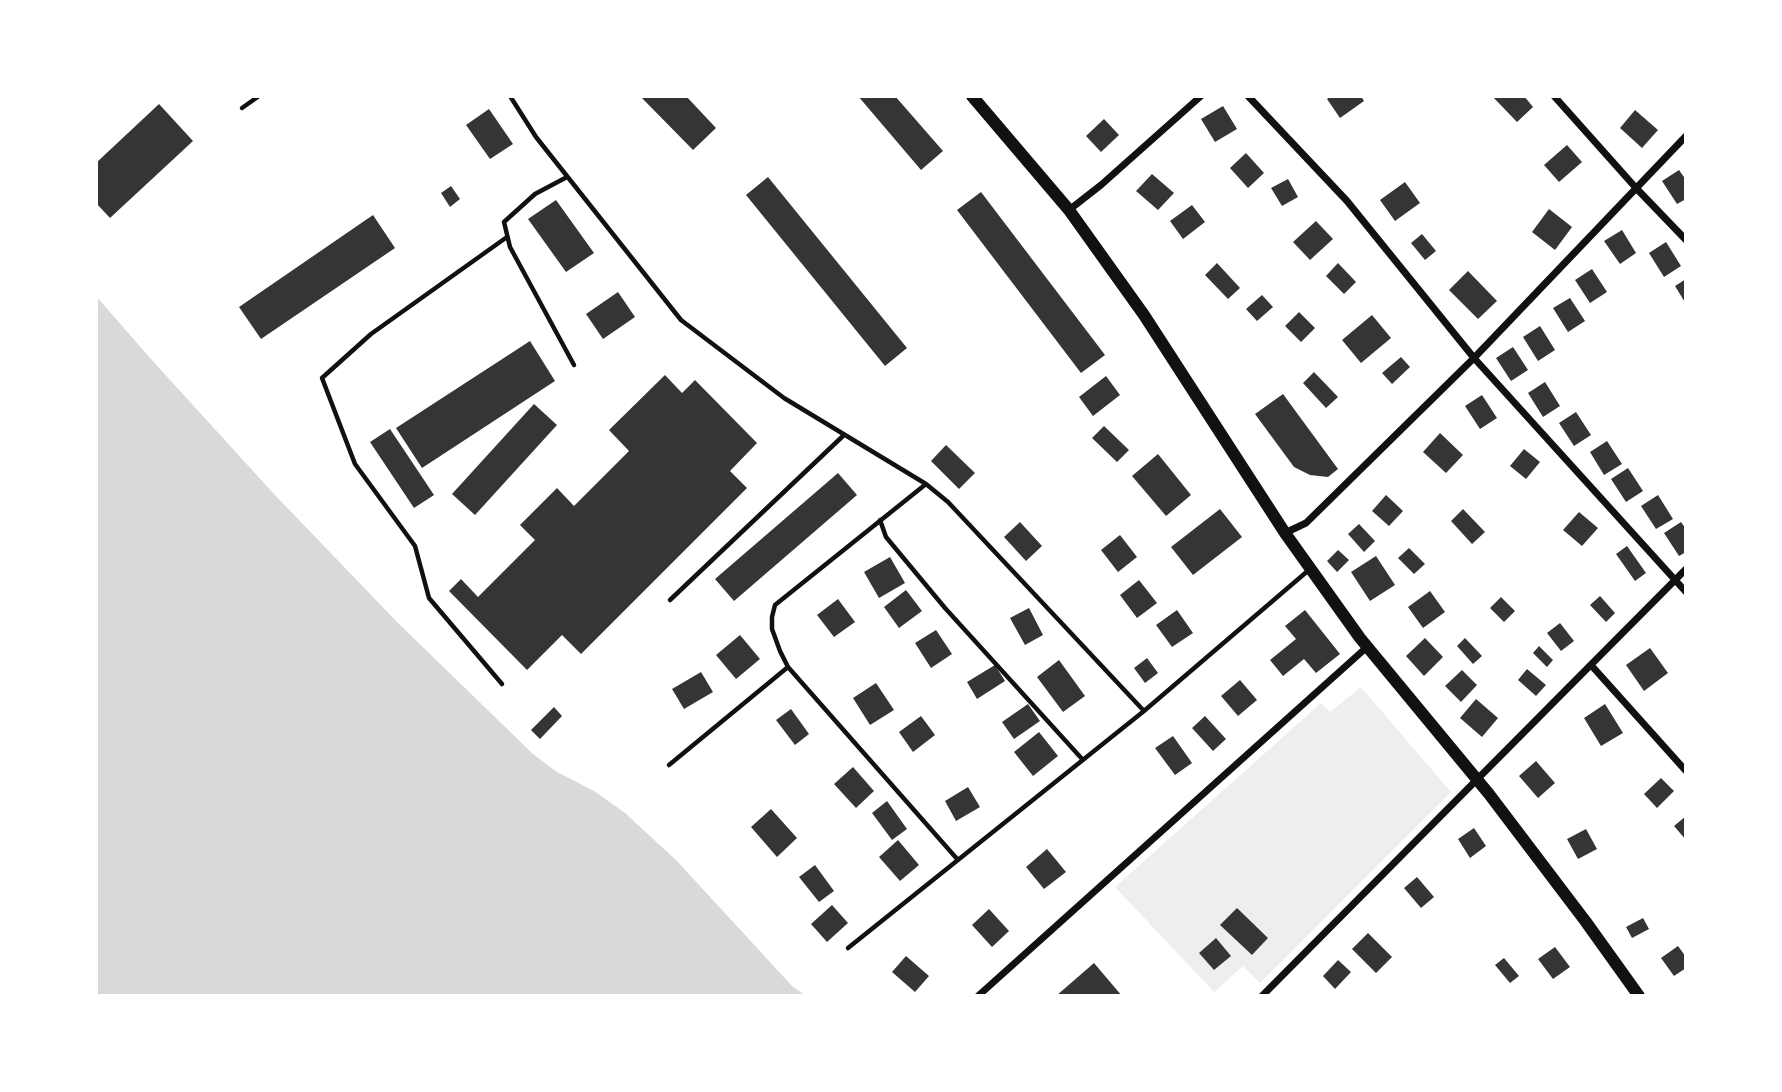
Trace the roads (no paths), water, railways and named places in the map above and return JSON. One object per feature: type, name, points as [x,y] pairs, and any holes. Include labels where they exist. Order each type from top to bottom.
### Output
[{"type":"main road","points":[[972,96],[1069,210],[1144,315],[1285,533],[1367,647],[1489,794],[1639,996]]},
{"type":"street","points":[[1069,210],[1101,186],[1201,96]]},
{"type":"street","points":[[1248,96],[1347,201],[1474,358],[1686,592]]},
{"type":"street","points":[[1555,96],[1686,240]]},
{"type":"street","points":[[1285,533],[1306,523],[1474,358],[1686,136]]},
{"type":"street","points":[[1262,996],[1686,569]]},
{"type":"street","points":[[978,996],[1367,647]]},
{"type":"street","points":[[1591,665],[1686,771]]},
{"type":"lane","points":[[242,108],[259,96]]},
{"type":"lane","points":[[510,96],[536,137],[681,320],[784,398],[926,484],[948,502],[1144,711]]},
{"type":"lane","points":[[567,177],[535,194],[504,222],[510,247],[574,365]]},
{"type":"lane","points":[[502,684],[429,598],[415,546],[355,464],[322,378],[371,334],[508,237]]},
{"type":"lane","points":[[670,600],[844,435]]},
{"type":"lane","points":[[926,484],[775,605],[772,629],[788,667],[958,860]]},
{"type":"lane","points":[[880,520],[886,537],[945,608],[1083,760]]},
{"type":"lane","points":[[848,948],[1144,711],[1310,568]]},
{"type":"lane","points":[[669,765],[788,667]]}]
